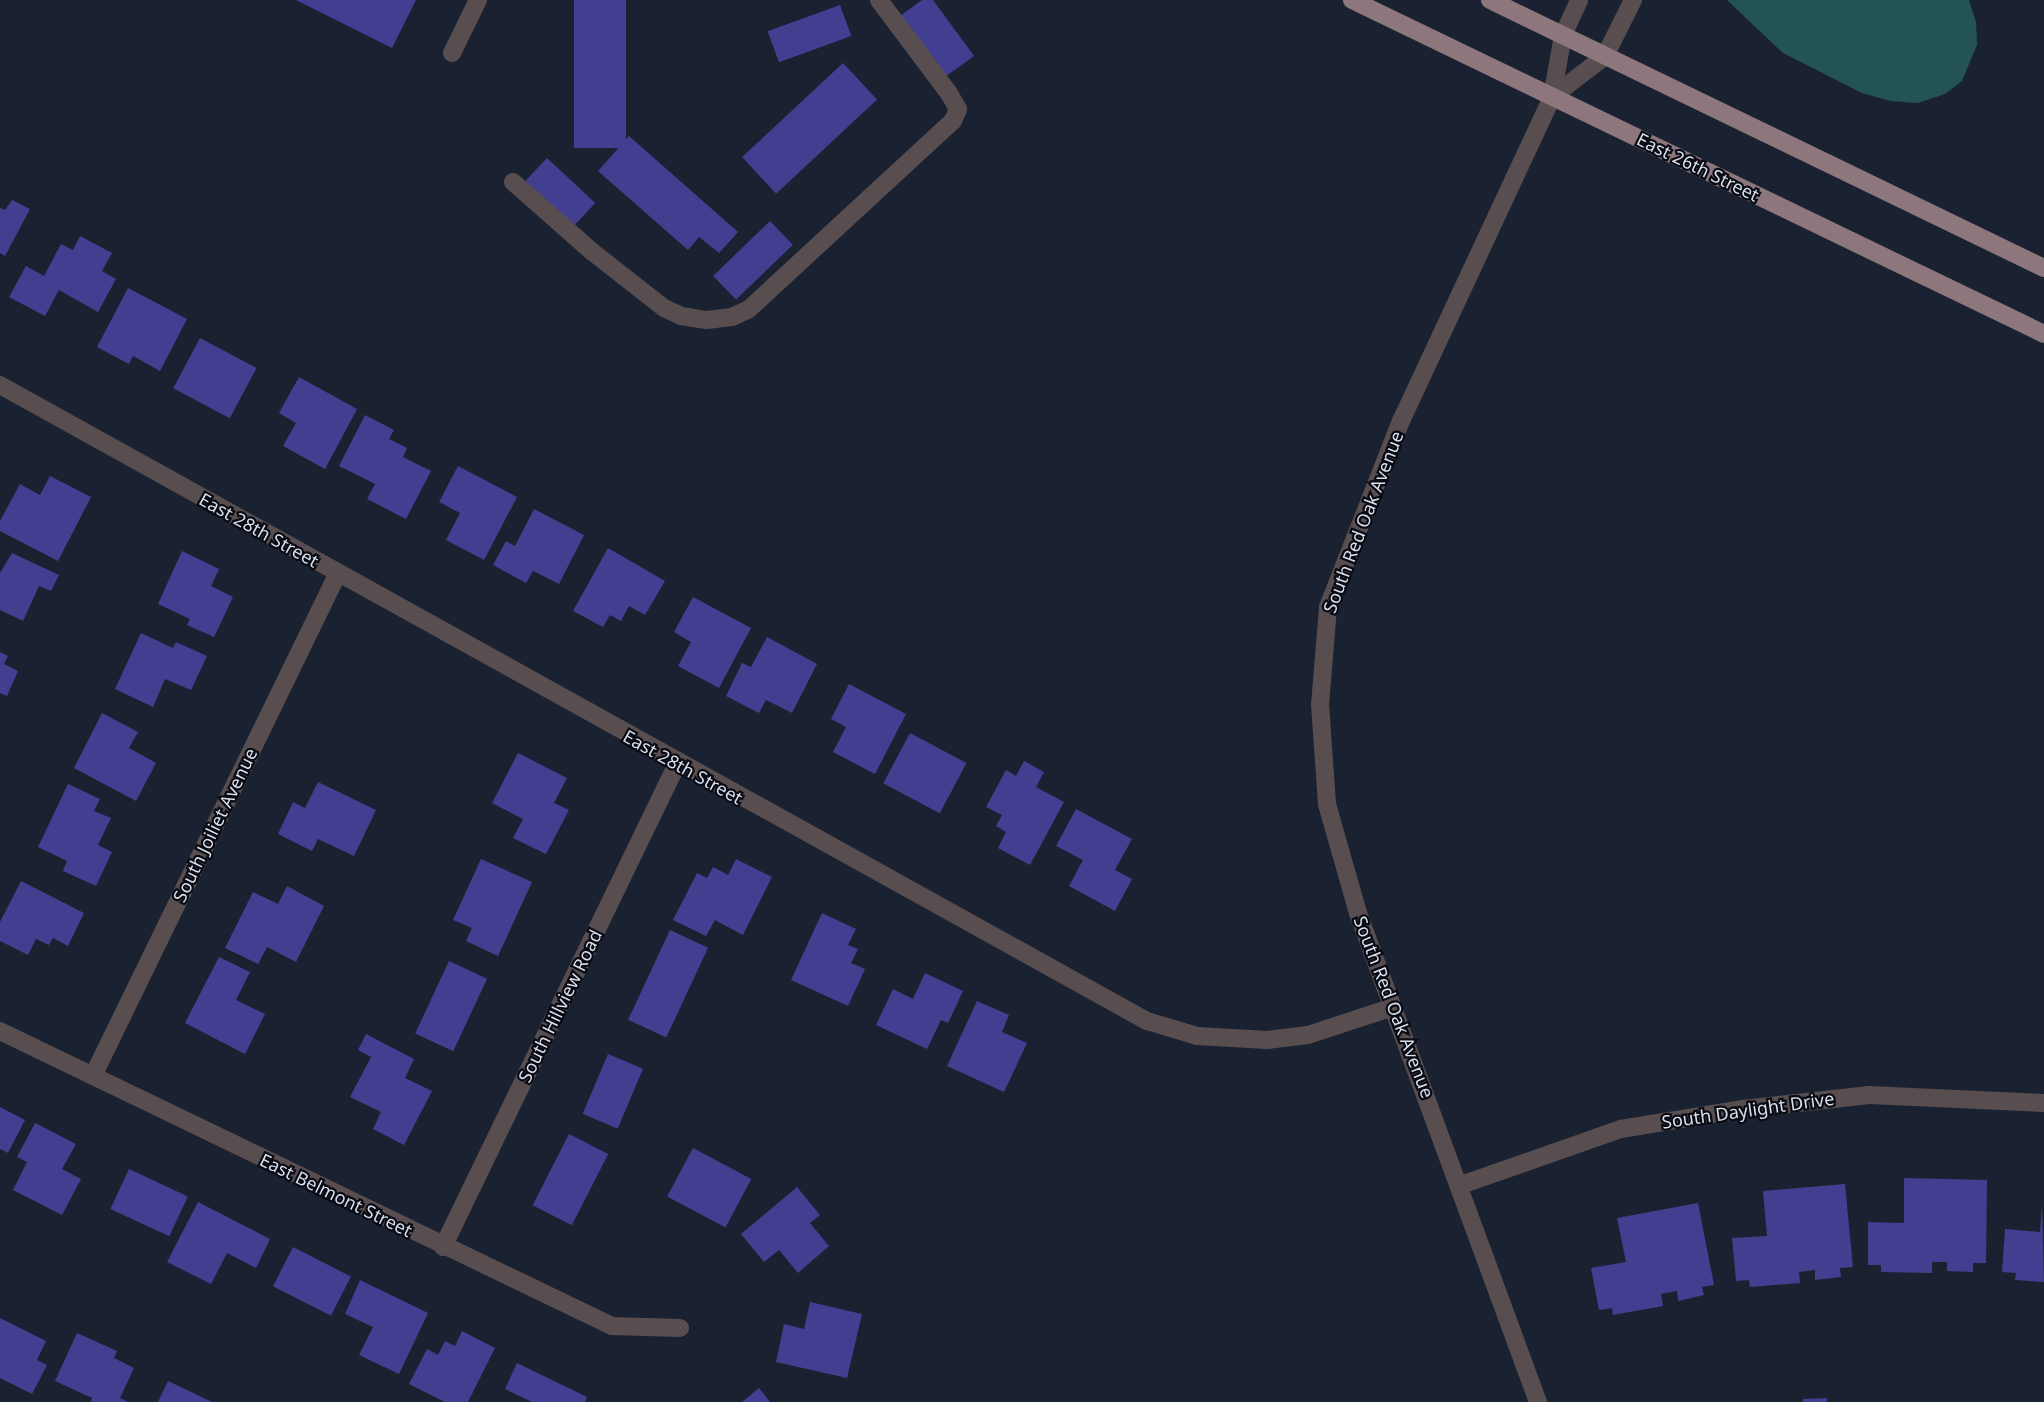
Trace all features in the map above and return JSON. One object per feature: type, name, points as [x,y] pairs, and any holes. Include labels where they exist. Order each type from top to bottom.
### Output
[{"type":"main road","name":"East 26th Street","points":[[1352,0],[2044,334]]},
{"type":"main road","points":[[1490,0],[2044,268]]},
{"type":"street","points":[[452,53],[478,0]]},
{"type":"street","points":[[513,182],[590,250],[664,308],[681,316],[707,320],[732,317],[749,309],[953,121],[958,109],[948,92],[879,0]]},
{"type":"street","name":"South Red Oak Avenue","points":[[1538,1402],[1461,1185],[1358,913],[1328,804],[1320,705],[1328,607],[1401,422],[1552,96],[1563,35],[1579,0]]},
{"type":"street","points":[[1552,96],[1605,56],[1634,0]]},
{"type":"street","name":"East 28th Street","points":[[0,385],[677,764],[1147,1021],[1197,1036],[1268,1040],[1308,1035],[1394,1007]]},
{"type":"street","name":"South Joiliet Avenue","points":[[93,1076],[337,575]]},
{"type":"street","name":"South Hillview Road","points":[[443,1247],[677,764]]},
{"type":"street","name":"East Belmont Street","points":[[0,1031],[443,1247],[612,1326],[680,1328]]},
{"type":"street","name":"South Daylight Drive","points":[[1461,1185],[1621,1129],[1754,1108],[1869,1095],[2044,1103]]},
{"type":"shaded area","points":[[1727,0],[1969,0],[1976,22],[1977,45],[1962,81],[1945,94],[1918,103],[1890,101],[1862,93],[1783,53]]},
{"type":"building","points":[[296,0],[416,0],[392,48]]},
{"type":"building","points":[[574,0],[626,0],[626,148],[574,148]]},
{"type":"building","points":[[922,0],[933,0],[974,56],[945,77],[900,16]]},
{"type":"building","points":[[840,5],[851,36],[779,62],[768,31]]},
{"type":"building","points":[[843,63],[877,100],[776,194],[742,157]]},
{"type":"building","points":[[629,136],[738,232],[719,253],[699,237],[688,250],[598,171]]},
{"type":"building","points":[[547,158],[595,203],[572,228],[524,183]]},
{"type":"building","points":[[12,200],[30,209],[5,256],[0,253],[0,208],[5,210]]},
{"type":"building","points":[[770,221],[793,245],[736,300],[713,276]]},
{"type":"building","points":[[80,236],[112,253],[102,271],[116,279],[98,312],[59,290],[45,316],[9,297],[26,266],[44,276],[61,244],[73,250]]},
{"type":"building","points":[[128,288],[187,319],[160,371],[133,356],[129,364],[97,347]]},
{"type":"building","points":[[200,338],[257,368],[230,418],[173,388]]},
{"type":"building","points":[[299,377],[357,409],[325,469],[283,446],[296,423],[279,413]]},
{"type":"building","points":[[365,415],[394,430],[389,439],[407,448],[403,457],[431,471],[406,519],[367,499],[375,484],[339,466]]},
{"type":"building","points":[[458,466],[517,497],[484,560],[446,540],[460,513],[439,502]]},
{"type":"building","points":[[50,476],[91,497],[58,561],[0,531],[0,521],[20,484],[40,495]]},
{"type":"building","points":[[534,509],[584,535],[559,584],[533,571],[526,583],[493,565],[506,541],[515,546]]},
{"type":"building","points":[[608,548],[665,581],[645,615],[629,606],[621,621],[610,615],[603,627],[573,611]]},
{"type":"building","points":[[182,551],[219,569],[211,586],[233,597],[214,637],[187,625],[190,619],[158,604]]},
{"type":"building","points":[[12,553],[59,575],[51,591],[39,586],[23,621],[0,610],[0,573]]},
{"type":"building","points":[[693,597],[751,628],[719,688],[678,666],[691,642],[674,632]]},
{"type":"building","points":[[141,633],[173,648],[176,642],[207,656],[191,690],[165,679],[153,707],[115,689]]},
{"type":"building","points":[[767,637],[817,664],[792,713],[766,700],[759,713],[726,696],[742,663],[751,667]]},
{"type":"building","points":[[0,652],[8,656],[4,664],[18,671],[7,696],[0,693]]},
{"type":"building","points":[[849,684],[906,714],[875,774],[833,752],[846,727],[831,719]]},
{"type":"building","points":[[102,713],[138,732],[129,748],[156,763],[136,801],[74,768]]},
{"type":"building","points":[[910,733],[967,763],[940,813],[883,783]]},
{"type":"building","points":[[518,753],[567,778],[554,803],[569,810],[546,854],[513,838],[523,819],[492,803]]},
{"type":"building","points":[[1024,761],[1044,772],[1036,787],[1064,802],[1030,865],[998,848],[1006,832],[996,826],[1002,815],[986,807],[1006,770],[1016,776]]},
{"type":"building","points":[[318,782],[376,810],[354,856],[318,839],[312,851],[278,834],[293,802],[305,808]]},
{"type":"building","points":[[68,784],[100,799],[94,811],[111,818],[98,845],[112,852],[96,886],[63,871],[67,861],[38,847]]},
{"type":"building","points":[[1076,809],[1132,839],[1115,870],[1132,879],[1115,911],[1069,886],[1083,860],[1056,846]]},
{"type":"building","points":[[481,859],[532,882],[498,956],[466,941],[472,928],[453,920]]},
{"type":"building","points":[[736,859],[772,877],[743,935],[715,920],[706,936],[673,920],[697,873],[707,878],[713,867],[728,875]]},
{"type":"building","points":[[21,881],[84,913],[68,946],[53,938],[49,945],[36,939],[28,955],[0,941],[0,922]]},
{"type":"building","points":[[287,886],[324,906],[296,962],[267,947],[258,964],[225,948],[253,892],[278,904]]},
{"type":"building","points":[[822,913],[856,929],[848,945],[858,949],[851,963],[865,969],[848,1006],[791,980]]},
{"type":"building","points":[[670,930],[708,948],[666,1037],[628,1020]]},
{"type":"building","points":[[219,957],[250,972],[236,1000],[265,1014],[245,1054],[185,1023]]},
{"type":"building","points":[[449,961],[487,979],[453,1051],[415,1034]]},
{"type":"building","points":[[925,973],[963,991],[948,1023],[941,1020],[927,1049],[876,1025],[893,989],[913,999]]},
{"type":"building","points":[[977,1001],[1009,1015],[1002,1032],[1027,1043],[1004,1092],[947,1066]]},
{"type":"building","points":[[366,1034],[414,1059],[405,1078],[432,1091],[404,1145],[373,1129],[381,1112],[350,1097],[371,1057],[358,1050]]},
{"type":"building","points":[[608,1054],[643,1069],[618,1129],[583,1114]]},
{"type":"building","points":[[0,1107],[25,1120],[8,1153],[0,1149]]},
{"type":"building","points":[[35,1123],[76,1144],[62,1169],[81,1179],[62,1215],[13,1190],[27,1162],[17,1157]]},
{"type":"building","points":[[569,1134],[608,1154],[572,1225],[533,1205]]},
{"type":"building","points":[[693,1148],[751,1179],[725,1228],[667,1197]]},
{"type":"building","points":[[129,1169],[188,1196],[169,1236],[110,1209]]},
{"type":"building","points":[[1904,1178],[1987,1180],[1986,1263],[1973,1263],[1973,1272],[1947,1271],[1947,1262],[1932,1262],[1932,1273],[1881,1272],[1881,1265],[1868,1265],[1868,1222],[1904,1223]]},
{"type":"building","points":[[1845,1184],[1853,1267],[1840,1268],[1841,1277],[1815,1280],[1815,1270],[1799,1272],[1800,1283],[1750,1287],[1749,1280],[1736,1281],[1732,1238],[1767,1236],[1763,1191]]},
{"type":"building","points":[[797,1187],[820,1215],[810,1223],[829,1246],[798,1273],[779,1250],[764,1262],[741,1234]]},
{"type":"building","points":[[198,1202],[270,1239],[256,1268],[227,1253],[211,1284],[167,1262]]},
{"type":"building","points":[[1698,1203],[1714,1285],[1702,1287],[1704,1295],[1678,1301],[1677,1291],[1661,1294],[1663,1306],[1613,1315],[1612,1308],[1599,1310],[1591,1268],[1626,1262],[1617,1218]]},
{"type":"building","points":[[2042,1203],[2044,1282],[2015,1280],[2016,1273],[2002,1272],[2005,1229],[2040,1232]]},
{"type":"building","points":[[293,1247],[351,1277],[331,1316],[273,1286]]},
{"type":"building","points":[[360,1280],[428,1313],[399,1374],[359,1355],[373,1327],[345,1314]]},
{"type":"building","points":[[810,1302],[862,1314],[847,1378],[776,1362],[784,1324],[804,1329]]},
{"type":"building","points":[[0,1318],[46,1341],[37,1360],[47,1365],[32,1394],[0,1378]]},
{"type":"building","points":[[462,1331],[495,1348],[468,1402],[445,1402],[409,1384],[427,1349],[438,1355],[445,1341],[455,1346]]},
{"type":"building","points":[[77,1333],[117,1351],[114,1358],[134,1368],[120,1398],[128,1402],[91,1402],[92,1398],[55,1381]]},
{"type":"building","points":[[517,1363],[587,1397],[585,1402],[532,1402],[505,1389]]},
{"type":"building","points":[[168,1381],[212,1402],[158,1402]]},
{"type":"building","points":[[759,1388],[770,1402],[742,1402]]},
{"type":"building","points":[[1827,1398],[1827,1402],[1803,1402],[1803,1399]]}]
